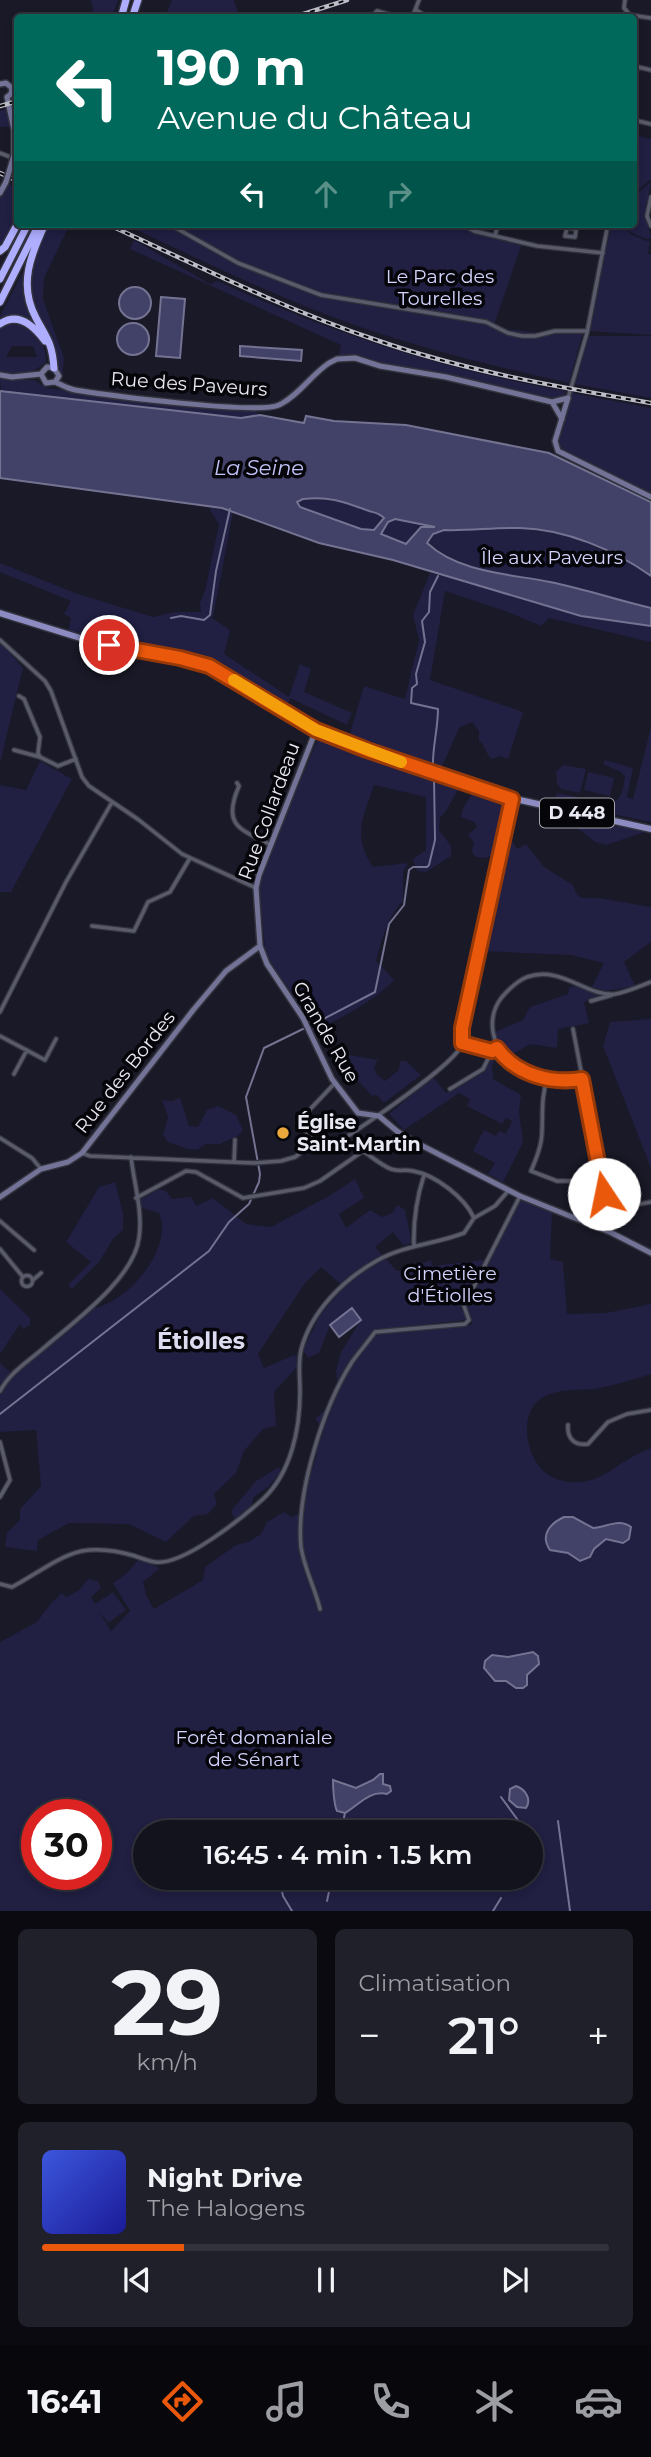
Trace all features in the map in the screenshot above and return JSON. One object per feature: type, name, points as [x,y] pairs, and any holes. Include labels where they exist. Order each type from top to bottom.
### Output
[{"type":"highway","points":[[0,251],[15,228]]},
{"type":"highway","points":[[0,279],[26,228]]},
{"type":"highway","points":[[0,302],[37,228]]},
{"type":"highway","points":[[43,228],[31,258],[27,284],[32,309],[52,346],[50,367]]},
{"type":"highway","points":[[0,324],[8,319],[20,319],[35,328],[48,347],[50,367]]},
{"type":"main road","name":"D 448","points":[[0,613],[93,642],[209,666],[316,730],[512,799],[651,829]]},
{"type":"street","points":[[414,14],[419,0]]},
{"type":"street","points":[[374,14],[377,10],[383,10],[392,14]]},
{"type":"street","points":[[416,10],[422,14]]},
{"type":"street","points":[[0,85],[6,83],[11,86],[12,91],[8,97],[14,130]]},
{"type":"street","points":[[0,96],[8,97]]},
{"type":"street","points":[[0,193],[14,163]]},
{"type":"street","points":[[651,197],[647,216],[651,226]]},
{"type":"street","points":[[176,228],[239,263],[321,295],[486,322],[508,333],[522,336],[555,331],[587,331]]},
{"type":"street","points":[[469,228],[537,246],[603,253]]},
{"type":"street","points":[[495,236],[497,228]]},
{"type":"street","points":[[607,228],[587,331],[555,441],[556,448],[561,454],[651,497]]},
{"type":"street","name":"Rue des Paveurs","points":[[55,382],[72,389],[108,394],[221,406],[272,407],[286,401],[329,363],[337,359],[355,358],[380,366],[446,377],[552,402]]},
{"type":"street","points":[[0,375],[12,377],[41,374],[50,367],[58,373],[55,382],[46,383],[41,374]]},
{"type":"street","points":[[562,419],[552,402],[568,398]]},
{"type":"street","points":[[0,640],[45,681],[82,777],[89,786],[190,858],[256,888]]},
{"type":"street","points":[[19,696],[24,699],[40,737],[40,757]]},
{"type":"street","name":"Rue Collardeau","points":[[260,946],[256,888],[316,730]]},
{"type":"street","points":[[14,750],[40,757],[58,766],[76,759]]},
{"type":"street","points":[[237,783],[239,786],[231,809],[232,818],[238,827],[271,845]]},
{"type":"street","points":[[82,1153],[90,1156],[254,1163],[295,1157],[316,1144],[336,1143],[379,1116],[454,1057],[462,1043],[462,1028],[512,799]]},
{"type":"street","points":[[0,1012],[66,882],[112,803]]},
{"type":"street","points":[[92,926],[134,931],[148,902],[170,892],[190,858]]},
{"type":"street","name":"Grande Rue","points":[[260,946],[267,964],[303,1018],[335,1083],[356,1112],[379,1116],[413,1141],[520,1196],[612,1233],[651,1253]]},
{"type":"street","name":"Rue des Bordes","points":[[0,1197],[41,1169],[68,1162],[82,1153],[226,971],[260,946]]},
{"type":"street","points":[[450,1089],[483,1069],[495,1049],[492,1023],[496,1005],[509,988],[527,977],[548,975],[614,994]]},
{"type":"street","points":[[591,1001],[651,982]]},
{"type":"street","points":[[573,1029],[612,1233]]},
{"type":"street","points":[[0,1036],[45,1060],[56,1039]]},
{"type":"street","points":[[462,1043],[495,1049],[523,1071],[547,1080],[564,1082],[582,1079]]},
{"type":"street","points":[[14,1074],[27,1050]]},
{"type":"street","points":[[547,1080],[542,1093],[543,1134],[531,1171],[557,1181],[575,1181]]},
{"type":"street","points":[[316,1144],[298,1122],[335,1083]]},
{"type":"street","points":[[0,1138],[32,1158],[41,1169]]},
{"type":"street","points":[[234,1162],[236,1140]]},
{"type":"street","points":[[136,1198],[186,1171],[196,1172],[235,1194],[251,1197],[304,1188],[320,1181],[363,1150],[383,1166],[395,1171],[413,1171],[424,1175],[458,1195],[474,1218]]},
{"type":"street","points":[[0,1391],[13,1374],[90,1307],[134,1257],[140,1226],[131,1157]]},
{"type":"street","points":[[414,1247],[416,1202],[424,1175]]},
{"type":"street","points":[[0,1584],[12,1587],[69,1556],[93,1550],[165,1562],[188,1554],[248,1512],[265,1498],[278,1482],[293,1446],[299,1423],[301,1350],[317,1317],[342,1285],[380,1258],[464,1233],[474,1218],[495,1206],[509,1190]]},
{"type":"street","points":[[320,1609],[301,1546],[305,1489],[326,1413],[352,1363],[375,1332],[465,1324],[469,1320],[464,1306],[520,1196]]},
{"type":"street","points":[[608,1210],[651,1202]]},
{"type":"street","points":[[0,1221],[34,1250]]},
{"type":"street","points":[[0,1249],[23,1277],[25,1286],[31,1285],[41,1273]]},
{"type":"street","points":[[23,1277],[29,1275],[33,1280]]},
{"type":"street","points":[[568,1425],[572,1441],[588,1444],[608,1422],[627,1414],[651,1410]]},
{"type":"street","points":[[0,1442],[10,1480],[0,1497]]},
{"type":"green space","points":[[91,0],[118,0],[113,14],[92,14]]},
{"type":"green space","points":[[172,0],[234,0],[238,14],[166,14]]},
{"type":"green space","points":[[14,107],[14,126],[0,127],[0,111]]},
{"type":"green space","points":[[637,136],[651,137],[651,179],[637,191]]},
{"type":"green space","points":[[651,182],[645,214],[651,238],[634,234],[625,228],[637,228],[637,194]]},
{"type":"green space","points":[[14,184],[14,220],[0,247],[0,197],[6,185]]},
{"type":"green space","points":[[46,228],[68,228],[44,278],[43,299],[64,358],[62,379],[56,364],[55,346],[39,320],[30,296],[32,261]]},
{"type":"green space","name":"Le Parc des Tourelles","points":[[132,228],[473,228],[522,243],[493,328],[556,334],[583,332],[569,383],[466,358],[363,328],[272,293]]},
{"type":"green space","points":[[610,228],[625,228],[632,235],[650,242],[648,254],[651,255],[651,335],[590,331]]},
{"type":"green space","points":[[134,240],[210,284],[217,281],[303,317],[388,348],[476,372],[567,391],[562,397],[555,398],[388,365],[358,355],[339,356],[341,345],[130,249]]},
{"type":"green space","points":[[26,266],[37,326],[19,317],[0,320]]},
{"type":"green space","points":[[13,322],[26,327],[41,342],[46,362],[24,373],[0,372],[0,328]],"holes":[[[12,346],[33,346],[37,357],[6,357]]]},
{"type":"green space","points":[[589,336],[651,336],[651,398],[575,384]]},
{"type":"green space","points":[[0,379],[34,380],[47,388],[78,392],[254,410],[260,415],[241,418],[1,391]]},
{"type":"green space","points":[[572,393],[651,408],[651,494],[565,453],[558,445]]},
{"type":"green space","points":[[303,498],[347,502],[384,518],[374,530],[361,529],[296,505]]},
{"type":"green space","points":[[212,506],[233,513],[213,617],[209,616],[230,630],[224,654],[289,697],[300,664],[311,669],[304,692],[352,713],[347,725],[290,698],[286,709],[210,661],[133,648],[68,632],[71,618],[64,614],[71,601],[0,572],[0,563],[75,593],[153,617],[174,612],[201,612],[200,603],[219,524],[210,510]]},
{"type":"green space","name":"Île aux Paveurs","points":[[395,519],[435,527],[415,531],[410,542],[406,544],[381,534],[388,522]]},
{"type":"green space","name":"Île aux Paveurs","points":[[517,528],[569,535],[625,560],[651,576],[651,608],[551,582],[490,573],[451,558],[427,543],[433,534],[444,530]]},
{"type":"green space","points":[[430,573],[651,626],[651,642],[549,618],[541,626],[445,591],[430,680],[523,712],[508,759],[490,757],[479,741],[479,731],[472,722],[459,728],[440,771],[435,771],[405,756],[348,740],[364,686],[405,699],[419,640],[413,615]]},
{"type":"green space","points":[[0,641],[23,668],[0,763]]},
{"type":"green space","points":[[651,727],[651,822],[553,802],[557,793],[612,804],[615,802],[622,793],[625,777],[621,772],[603,764],[605,760],[633,768],[627,797],[633,799]]},
{"type":"green space","points":[[318,739],[459,788],[440,817],[439,830],[451,846],[451,856],[426,872],[417,871],[413,859],[426,850],[426,797],[374,785],[363,817],[361,836],[367,856],[373,867],[408,863],[403,872],[403,901],[389,922],[376,961],[394,980],[366,1003],[313,1032],[292,994],[270,964],[265,948],[259,887],[262,869]]},
{"type":"green space","points":[[40,761],[72,779],[11,892],[0,892],[0,785],[26,790]]},
{"type":"green space","points":[[563,765],[586,769],[580,793],[561,789],[557,784],[556,772]]},
{"type":"green space","points":[[588,772],[614,778],[610,796],[584,790]]},
{"type":"green space","points":[[473,792],[503,802],[497,830],[501,838],[497,854],[485,858],[475,857],[472,851],[474,843],[468,835],[477,827],[474,822],[461,817]]},
{"type":"green space","points":[[539,808],[648,831],[606,845],[595,842],[577,828],[562,827]]},
{"type":"green space","points":[[506,836],[509,836],[517,849],[526,844],[544,867],[573,885],[577,895],[582,898],[599,898],[651,907],[651,942],[624,962],[635,986],[606,991],[592,987],[604,963],[571,955],[482,951]]},
{"type":"green space","points":[[578,986],[605,996],[584,1002],[589,1023],[558,1029],[557,1048],[530,1044],[508,1057],[497,1041],[495,1032],[523,1020],[530,1007],[568,994],[569,987]]},
{"type":"green space","points":[[651,1019],[651,1168],[603,1046],[610,1022]]},
{"type":"green space","points":[[349,1055],[378,1060],[374,1067],[377,1075],[385,1081],[399,1070],[400,1061],[406,1061],[421,1075],[384,1103],[377,1095],[372,1096],[347,1069]]},
{"type":"green space","points":[[491,1055],[496,1056],[492,1066],[493,1079],[521,1095],[519,1112],[523,1142],[503,1182],[488,1174],[495,1163],[473,1151],[484,1130],[496,1136],[499,1131],[506,1134],[512,1121],[506,1118],[502,1124],[467,1106],[470,1099],[459,1093],[404,1130],[389,1114],[433,1077],[446,1093],[485,1069]]},
{"type":"green space","points":[[180,1098],[189,1126],[198,1127],[207,1110],[218,1106],[236,1115],[243,1130],[238,1136],[220,1144],[206,1144],[197,1150],[168,1142],[163,1135],[168,1117],[162,1100]]},
{"type":"green space","points":[[355,1179],[364,1198],[339,1214],[346,1228],[370,1210],[382,1217],[392,1213],[398,1205],[405,1210],[412,1243],[403,1245],[393,1232],[375,1247],[397,1271],[431,1260],[432,1266],[483,1260],[485,1262],[464,1302],[459,1303],[467,1320],[392,1328],[398,1332],[472,1323],[466,1309],[521,1199],[552,1211],[550,1259],[563,1262],[567,1314],[606,1313],[651,1304],[651,1374],[606,1387],[551,1393],[536,1403],[527,1425],[530,1450],[536,1461],[552,1477],[565,1481],[579,1482],[597,1478],[651,1448],[651,1911],[0,1911],[0,1642],[37,1622],[62,1593],[66,1597],[79,1590],[88,1579],[98,1581],[101,1588],[91,1597],[95,1604],[113,1592],[126,1610],[108,1623],[98,1610],[111,1631],[130,1611],[113,1583],[127,1573],[139,1559],[160,1568],[143,1582],[146,1595],[154,1609],[203,1580],[205,1567],[236,1545],[261,1534],[267,1522],[284,1512],[292,1517],[299,1514],[317,1453],[314,1447],[319,1438],[321,1439],[324,1429],[315,1419],[329,1406],[338,1387],[336,1371],[341,1352],[361,1320],[330,1325],[319,1353],[308,1358],[303,1350],[320,1315],[344,1287],[321,1267],[305,1283],[258,1354],[264,1368],[294,1355],[301,1359],[299,1365],[274,1392],[276,1426],[263,1429],[244,1451],[236,1473],[214,1494],[217,1504],[208,1514],[194,1516],[166,1542],[129,1524],[69,1523],[38,1540],[37,1551],[5,1547],[7,1533],[20,1520],[20,1509],[41,1486],[36,1430],[0,1432],[0,1363],[11,1373],[94,1308],[121,1296],[133,1285],[154,1257],[162,1227],[159,1213],[142,1208],[140,1200],[159,1189],[166,1191],[172,1199],[192,1197],[196,1206],[213,1198],[246,1224],[271,1227]],"holes":[[[383,1777],[383,1784],[390,1786],[363,1799],[355,1806],[334,1802],[336,1779],[356,1788]]]},
{"type":"green space","points":[[115,1182],[123,1213],[123,1230],[113,1239],[99,1262],[72,1289],[68,1285],[91,1262],[66,1242],[99,1187]]},
{"type":"green space","points":[[0,1289],[30,1318],[30,1325],[23,1329],[20,1324],[0,1354]]},
{"type":"green space","points":[[279,1467],[281,1472],[268,1487],[254,1497],[251,1506],[235,1520],[231,1511],[256,1481]]},
{"type":"water","points":[[135,287],[147,291],[151,303],[147,315],[135,319],[123,315],[119,303],[123,291]]},
{"type":"water","points":[[161,297],[185,299],[180,358],[156,356]]},
{"type":"water","points":[[133,323],[145,327],[149,339],[145,351],[133,355],[121,351],[117,339],[121,327]]},
{"type":"water","points":[[240,346],[302,350],[301,361],[240,356]]},
{"type":"water","name":"La Seine","points":[[0,391],[241,418],[260,415],[304,423],[306,416],[334,421],[406,425],[549,453],[651,502],[651,576],[606,550],[572,537],[537,529],[444,530],[433,534],[427,543],[454,561],[486,571],[563,585],[651,608],[651,626],[581,616],[393,560],[319,543],[222,508],[0,478]],"holes":[[[303,499],[337,500],[377,513],[384,518],[374,530],[361,529],[300,507],[297,502]],[[395,519],[435,527],[421,527],[406,544],[381,534],[388,522]]]},
{"type":"water","points":[[352,1308],[361,1320],[339,1337],[330,1325]]},
{"type":"water","points":[[564,1517],[573,1517],[593,1528],[626,1524],[631,1527],[629,1539],[623,1543],[606,1539],[594,1549],[590,1557],[580,1561],[568,1553],[550,1550],[547,1545],[548,1531]]},
{"type":"water","points":[[533,1652],[538,1656],[539,1664],[527,1675],[527,1685],[523,1688],[516,1688],[506,1681],[495,1681],[484,1668],[485,1661],[492,1655],[508,1657]]},
{"type":"water","points":[[383,1774],[383,1784],[390,1786],[391,1791],[369,1796],[345,1813],[337,1811],[333,1780],[356,1788]]},
{"type":"water","points":[[516,1786],[527,1795],[526,1808],[517,1807],[509,1800],[510,1789]]},
{"type":"waterway","points":[[171,618],[181,616],[204,620],[210,615],[216,571],[230,509]]},
{"type":"waterway","points":[[433,768],[438,709],[411,703],[412,688],[417,684],[416,674],[425,642],[422,621],[429,612],[430,592],[438,576]]},
{"type":"waterway","points":[[310,1026],[375,992],[389,924],[404,905],[409,870],[429,865],[435,840],[434,778]]},
{"type":"waterway","points":[[0,1414],[209,1251],[229,1222],[249,1204],[260,1174],[246,1097],[264,1048],[305,1028]]},
{"type":"waterway","points":[[501,1797],[518,1820]]},
{"type":"waterway","points":[[344,1820],[345,1813]]},
{"type":"waterway","points":[[558,1821],[570,1911]]},
{"type":"waterway","points":[[282,1890],[292,1911]]},
{"type":"waterway","points":[[327,1901],[329,1890]]},
{"type":"waterway","points":[[493,1911],[501,1898]]},
{"type":"railway","points":[[303,14],[347,0]]},
{"type":"railway","points":[[0,106],[14,102]]},
{"type":"railway","points":[[0,173],[14,179]]},
{"type":"railway","points":[[116,228],[274,300],[376,340],[443,361],[651,403]]},
{"type":"slow traffic","points":[[234,680],[316,730],[401,762]]},
{"type":"place","name":"Église Saint-Martin","points":[[283,1133]]},
{"type":"district","name":"Étiolles","points":[[201,1341]]},
{"type":"route","points":[[109,645],[209,666],[316,730],[512,799],[462,1028],[462,1043],[492,1051],[497,1048],[505,1059],[523,1071],[547,1080],[564,1082],[582,1079],[604,1194]]},
{"type":"park label","name":"Cimetière d'Étiolles","points":[[450,1284]]},
{"type":"park label","name":"Forêt domaniale de Sénart","points":[[254,1748]]}]
